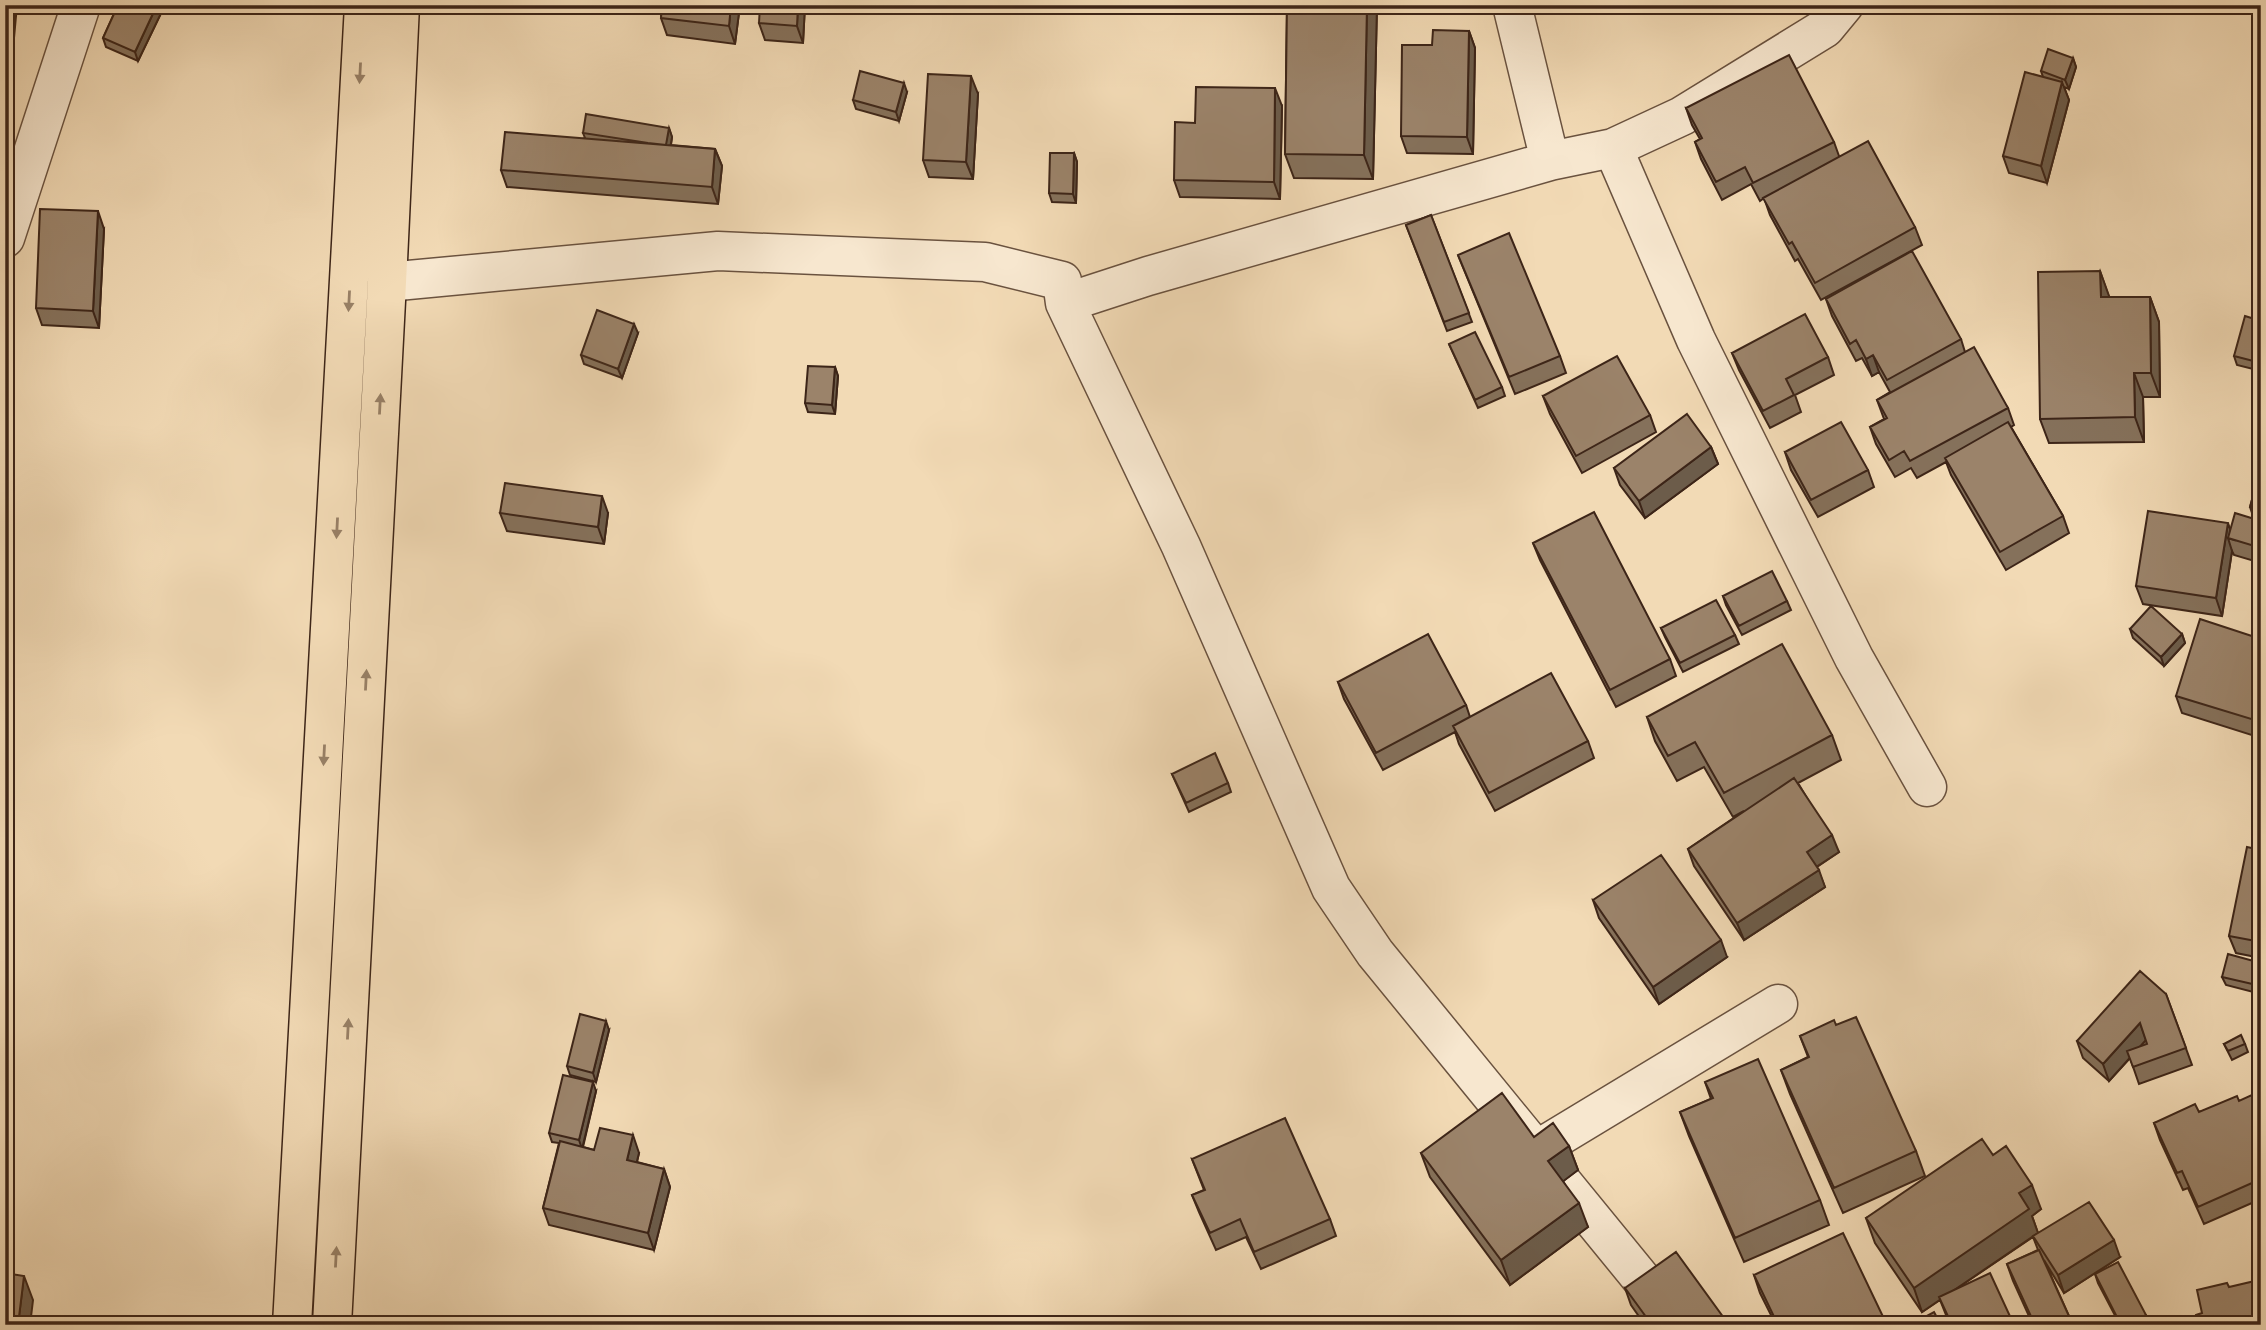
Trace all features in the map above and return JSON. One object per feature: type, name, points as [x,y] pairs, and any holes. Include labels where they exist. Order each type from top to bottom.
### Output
[{"type":"main road","points":[[332,1325],[359,456],[364,5]]},
{"type":"main road","points":[[292,1325],[359,456],[387,282],[400,5]]},
{"type":"street","points":[[5,238],[81,5]]},
{"type":"street","points":[[1512,5],[1550,161]]},
{"type":"street","points":[[1065,303],[1148,276],[1550,161],[1614,148],[1682,116],[1825,28],[1844,5]]},
{"type":"street","points":[[1614,148],[1696,340],[1854,658],[1927,787]]},
{"type":"street","points":[[387,282],[718,251],[985,262],[1062,281],[1065,303],[1181,546],[1331,888],[1375,953],[1679,1325]]},
{"type":"street","points":[[1535,1151],[1778,1004]]},
{"type":"building","points":[[118,5],[157,5],[135,52],[103,38]]},
{"type":"building","points":[[662,5],[731,5],[729,26],[661,18]]},
{"type":"building","points":[[760,5],[798,5],[797,26],[759,23]]},
{"type":"building","points":[[1287,5],[1367,5],[1364,155],[1285,154]]},
{"type":"building","points":[[1433,30],[1469,31],[1467,137],[1401,136],[1402,45],[1432,45]]},
{"type":"building","points":[[2048,49],[2073,58],[2065,80],[2041,71]]},
{"type":"building","points":[[1789,55],[1834,142],[1753,183],[1745,167],[1716,182],[1695,142],[1702,138],[1686,108]]},
{"type":"building","points":[[860,71],[904,83],[896,112],[853,100]]},
{"type":"building","points":[[2025,72],[2062,82],[2041,166],[2003,156]]},
{"type":"building","points":[[928,74],[971,76],[966,162],[923,160]]},
{"type":"building","points":[[1196,87],[1275,88],[1274,182],[1174,180],[1175,122],[1195,123]]},
{"type":"building","points":[[586,114],[669,128],[666,145],[583,133]]},
{"type":"building","points":[[505,132],[715,149],[712,187],[501,170]]},
{"type":"building","points":[[1868,141],[1915,227],[1815,283],[1763,198]]},
{"type":"building","points":[[1050,153],[1074,153],[1073,194],[1049,193]]},
{"type":"building","points":[[40,209],[98,211],[93,311],[36,308]]},
{"type":"building","points":[[1431,215],[1469,313],[1444,322],[1406,225]]},
{"type":"building","points":[[1509,233],[1560,356],[1509,377],[1458,255]]},
{"type":"building","points":[[1912,251],[1961,339],[1887,380],[1873,355],[1866,359],[1856,340],[1850,344],[1826,299]]},
{"type":"building","points":[[2100,271],[2101,297],[2150,297],[2151,373],[2134,373],[2135,417],[2040,419],[2038,272]]},
{"type":"building","points":[[597,310],[634,324],[618,369],[581,355]]},
{"type":"building","points":[[1805,314],[1828,357],[1786,379],[1794,395],[1763,411],[1732,353]]},
{"type":"building","points":[[2245,316],[2261,321],[2261,363],[2234,356]]},
{"type":"building","points":[[1475,332],[1502,387],[1475,400],[1449,344]]},
{"type":"building","points":[[1974,347],[2008,408],[1910,461],[1904,451],[1889,460],[1870,427],[1887,418],[1877,400]]},
{"type":"building","points":[[1617,356],[1650,415],[1576,456],[1543,396]]},
{"type":"building","points":[[808,366],[835,367],[832,405],[805,403]]},
{"type":"building","points":[[1687,414],[1711,447],[1639,501],[1614,468]]},
{"type":"building","points":[[1841,422],[1868,470],[1811,500],[1785,452]]},
{"type":"building","points":[[2008,422],[2063,516],[2000,552],[1945,458]]},
{"type":"building","points":[[2261,467],[2261,510],[2250,507]]},
{"type":"building","points":[[505,483],[602,496],[598,527],[500,513]]},
{"type":"building","points":[[2148,511],[2228,523],[2216,598],[2136,586]]},
{"type":"building","points":[[1594,512],[1670,659],[1610,690],[1533,543]]},
{"type":"building","points":[[2235,513],[2261,521],[2261,548],[2228,538]]},
{"type":"building","points":[[1772,571],[1787,601],[1739,626],[1723,596]]},
{"type":"building","points":[[1716,600],[1735,635],[1680,663],[1661,628]]},
{"type":"building","points":[[2151,606],[2182,634],[2161,657],[2130,629]]},
{"type":"building","points":[[2200,619],[2261,639],[2261,722],[2176,696]]},
{"type":"building","points":[[1428,634],[1466,705],[1376,753],[1338,682]]},
{"type":"building","points":[[1782,644],[1832,735],[1724,793],[1695,742],[1668,756],[1647,717]]},
{"type":"building","points":[[1551,673],[1588,741],[1489,793],[1453,726]]},
{"type":"building","points":[[1215,753],[1228,783],[1186,803],[1172,774]]},
{"type":"building","points":[[1794,778],[1832,835],[1807,852],[1819,870],[1737,923],[1688,849]]},
{"type":"building","points":[[2247,847],[2261,850],[2261,942],[2229,936]]},
{"type":"building","points":[[1661,855],[1721,940],[1653,987],[1593,900]]},
{"type":"building","points":[[2228,954],[2261,963],[2261,986],[2222,977]]},
{"type":"building","points":[[2140,971],[2166,994],[2186,1048],[2133,1067],[2127,1051],[2147,1044],[2140,1023],[2103,1064],[2077,1041]]},
{"type":"building","points":[[580,1014],[606,1021],[593,1073],[567,1066]]},
{"type":"building","points":[[1856,1017],[1916,1151],[1834,1188],[1781,1070],[1809,1057],[1800,1036],[1834,1020],[1836,1025]]},
{"type":"building","points":[[2261,1027],[2261,1064],[2259,1064],[2253,1029]]},
{"type":"building","points":[[2241,1035],[2245,1044],[2228,1051],[2224,1044]]},
{"type":"building","points":[[1758,1059],[1820,1200],[1735,1238],[1680,1112],[1713,1098],[1705,1082]]},
{"type":"building","points":[[563,1075],[593,1082],[579,1140],[549,1133]]},
{"type":"building","points":[[1502,1093],[1534,1137],[1553,1123],[1569,1146],[1548,1161],[1579,1203],[1501,1260],[1421,1153]]},
{"type":"building","points":[[2254,1094],[2261,1109],[2261,1179],[2198,1207],[2182,1171],[2177,1173],[2154,1123],[2195,1104],[2199,1112],[2237,1096],[2239,1101]]},
{"type":"building","points":[[1285,1118],[1330,1219],[1254,1252],[1240,1219],[1210,1233],[1192,1195],[1205,1190],[1192,1159]]},
{"type":"building","points":[[600,1128],[633,1135],[627,1160],[664,1169],[648,1233],[543,1208],[560,1141],[594,1150]]},
{"type":"building","points":[[1982,1139],[1993,1155],[2006,1146],[2032,1185],[2019,1193],[2029,1209],[1914,1288],[1866,1218]]},
{"type":"building","points":[[2089,1202],[2114,1240],[2058,1275],[2033,1236]]},
{"type":"building","points":[[1843,1233],[1887,1325],[1778,1325],[1754,1275]]},
{"type":"building","points":[[2039,1250],[2073,1325],[2035,1325],[2007,1264]]},
{"type":"building","points":[[1676,1252],[1729,1325],[1652,1325],[1625,1288]]},
{"type":"building","points":[[2118,1262],[2146,1315],[2127,1325],[2121,1325],[2095,1274]]},
{"type":"building","points":[[5,1273],[24,1276],[18,1325],[5,1325]]},
{"type":"building","points":[[1990,1273],[2014,1325],[1952,1325],[1939,1297]]},
{"type":"building","points":[[2259,1280],[2261,1323],[2198,1325],[2196,1315],[2202,1313],[2197,1290],[2227,1283],[2229,1287]]},
{"type":"building","points":[[1934,1312],[1941,1325],[1910,1325]]}]
